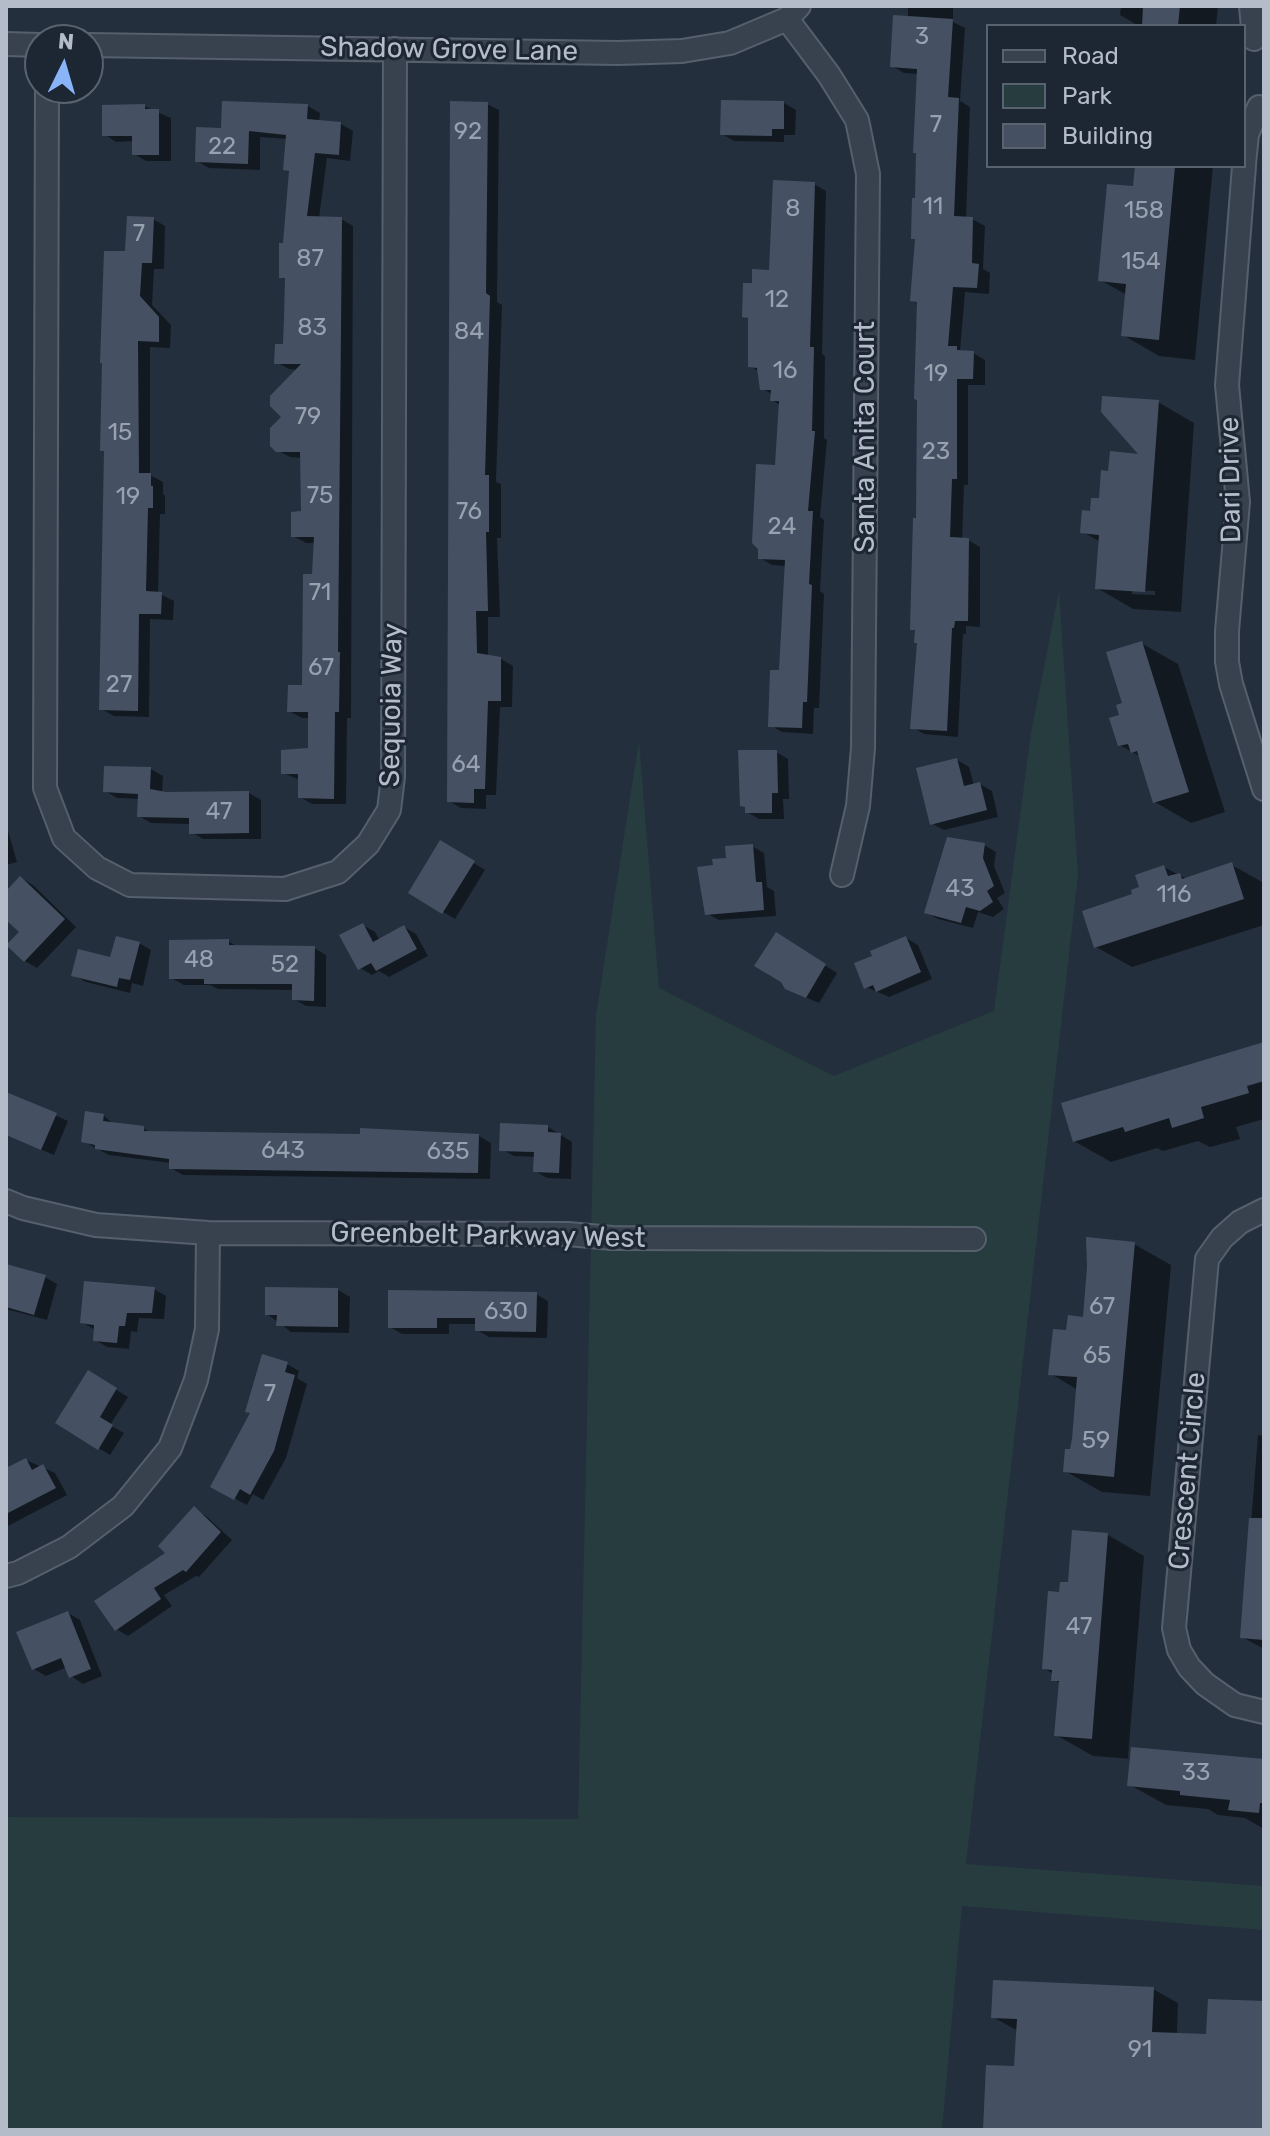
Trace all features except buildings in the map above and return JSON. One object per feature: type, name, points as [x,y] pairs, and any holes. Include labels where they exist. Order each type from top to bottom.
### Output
[{"type":"street","points":[[1251,6],[1254,40]]},
{"type":"street","name":"Shadow Grove Lane","points":[[104,45],[618,53],[682,51],[730,43],[793,12]]},
{"type":"street","name":"Santa Anita Court","points":[[793,12],[857,120],[868,174],[863,748],[858,806],[842,875]]},
{"type":"street","name":"Sequoia Way","points":[[47,104],[45,788],[64,838],[97,868],[130,885],[285,889],[338,872],[368,844],[389,810],[393,777],[395,49]]},
{"type":"street","name":"Dari Drive","points":[[1246,144],[1256,104]]},
{"type":"street","name":"Dari Drive","points":[[1244,168],[1227,385],[1238,502],[1227,662],[1264,789]]},
{"type":"street","name":"Greenbelt Parkway West","points":[[6,1201],[96,1225],[208,1233],[974,1239]]},
{"type":"street","name":"Crescent Circle","points":[[1264,1210],[1240,1222],[1222,1238],[1207,1259],[1174,1628],[1179,1650],[1205,1684],[1235,1705],[1264,1712]]},
{"type":"street","points":[[6,1576],[69,1547],[123,1506],[170,1448],[196,1380],[207,1329],[208,1233]]},
{"type":"green space","points":[[1059,591],[1078,875],[966,1864],[1264,1886],[1264,1930],[962,1906],[942,2130],[6,2130],[6,1817],[578,1819],[596,1015],[639,741],[659,988],[834,1076],[994,1011],[1031,733]]}]
